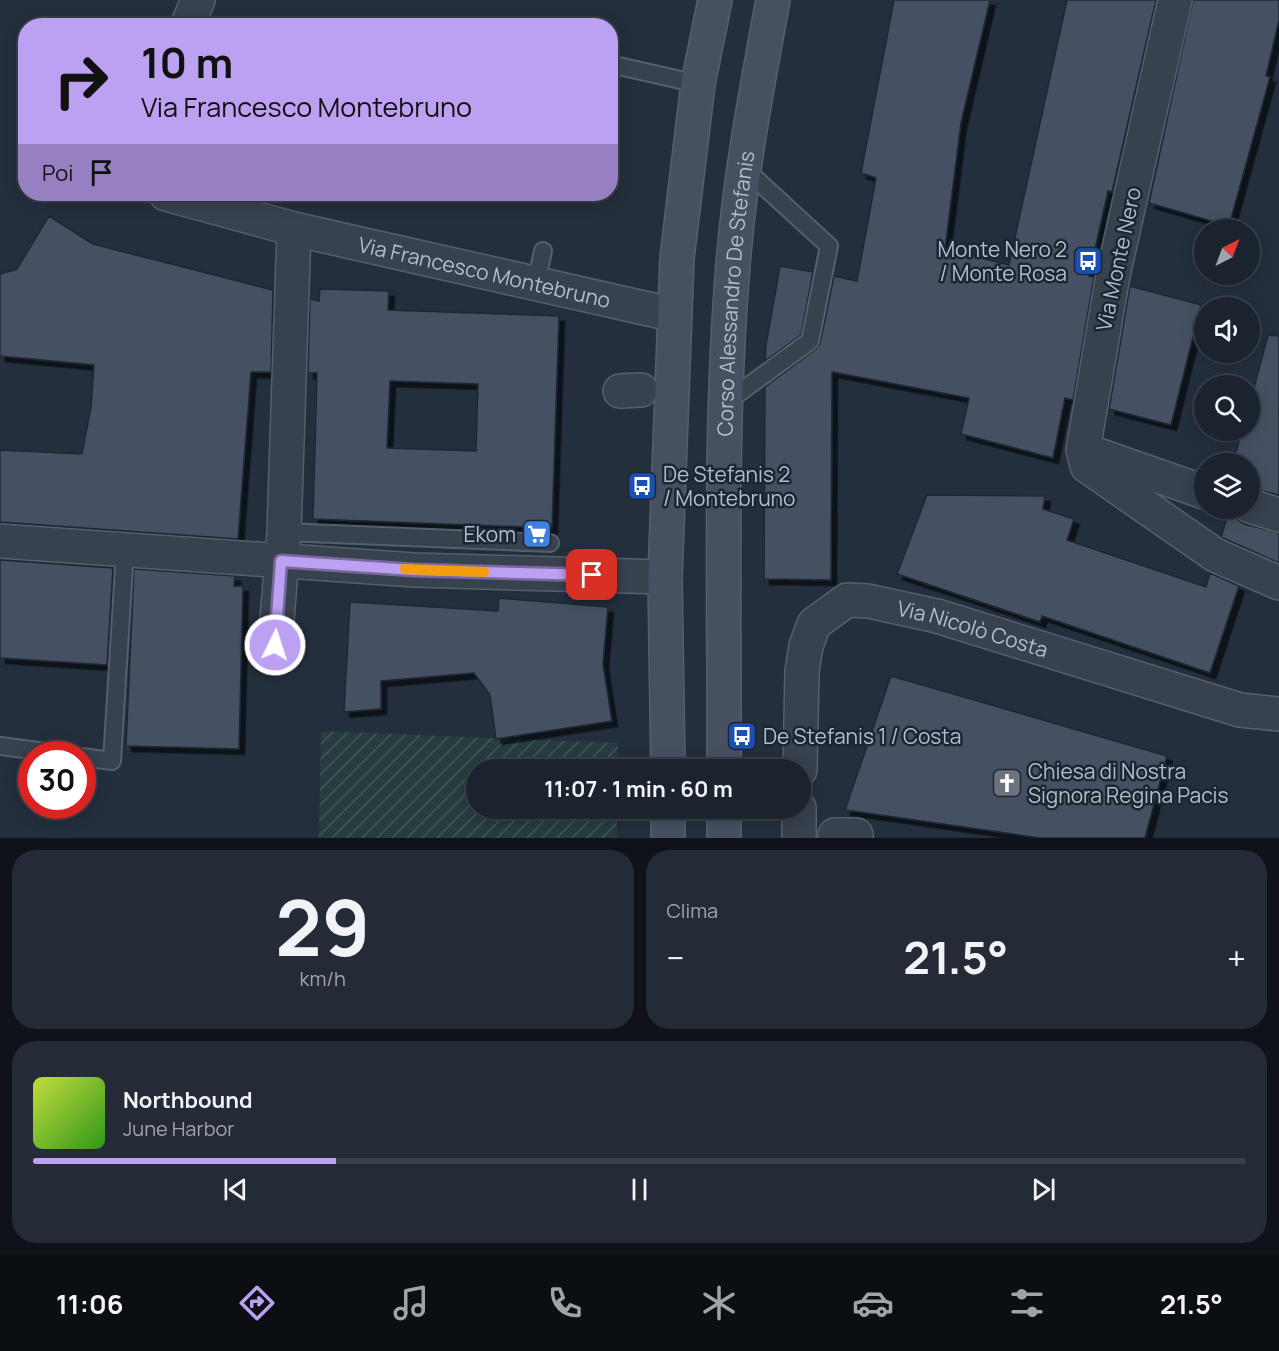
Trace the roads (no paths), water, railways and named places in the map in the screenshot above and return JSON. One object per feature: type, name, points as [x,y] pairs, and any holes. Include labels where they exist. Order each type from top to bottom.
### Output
[{"type":"main road","points":[[668,759],[666,577],[677,258],[698,84],[715,0]]},
{"type":"main road","name":"Corso Alessandro De Stefanis","points":[[724,759],[724,404],[733,263],[756,91],[773,0]]},
{"type":"main road","points":[[668,819],[668,838]]},
{"type":"main road","points":[[724,819],[724,838]]},
{"type":"street","points":[[190,18],[198,0]]},
{"type":"street","name":"Via Monte Nero","points":[[1083,450],[1113,274],[1175,0]]},
{"type":"street","name":"Via Francesco Montebruno","points":[[192,201],[294,229],[675,315]]},
{"type":"street","points":[[275,645],[283,546],[294,229]]},
{"type":"street","points":[[1083,450],[1194,489]]},
{"type":"street","points":[[1083,450],[1087,466],[1215,555],[1279,583]]},
{"type":"street","points":[[1260,509],[1279,515]]},
{"type":"street","points":[[0,541],[124,551],[283,546],[414,570],[666,577]]},
{"type":"street","name":"Via Nicolò Costa","points":[[800,759],[802,671],[806,646],[814,624],[847,600],[868,601],[937,616],[1240,710],[1279,714]]},
{"type":"street","points":[[799,819],[799,838]]},
{"type":"lane","points":[[618,66],[698,84]]},
{"type":"lane","points":[[724,404],[810,341],[829,246],[746,169]]},
{"type":"lane","points":[[537,283],[543,251]]},
{"type":"lane","points":[[283,546],[550,543]]},
{"type":"lane","points":[[96,759],[112,761],[124,551]]},
{"type":"lane","points":[[0,746],[18,748]]},
{"type":"place","name":"Monte Nero 2 / Monte Rosa","points":[[1088,261]]},
{"type":"place","name":"De Stefanis 2 / Montebruno","points":[[642,486]]},
{"type":"place","name":"Ekom","points":[[537,534]]},
{"type":"place","name":"De Stefanis 1 / Costa","points":[[742,736]]},
{"type":"place","name":"Chiesa di Nostra Signora Regina Pacis","points":[[1007,783]]}]
